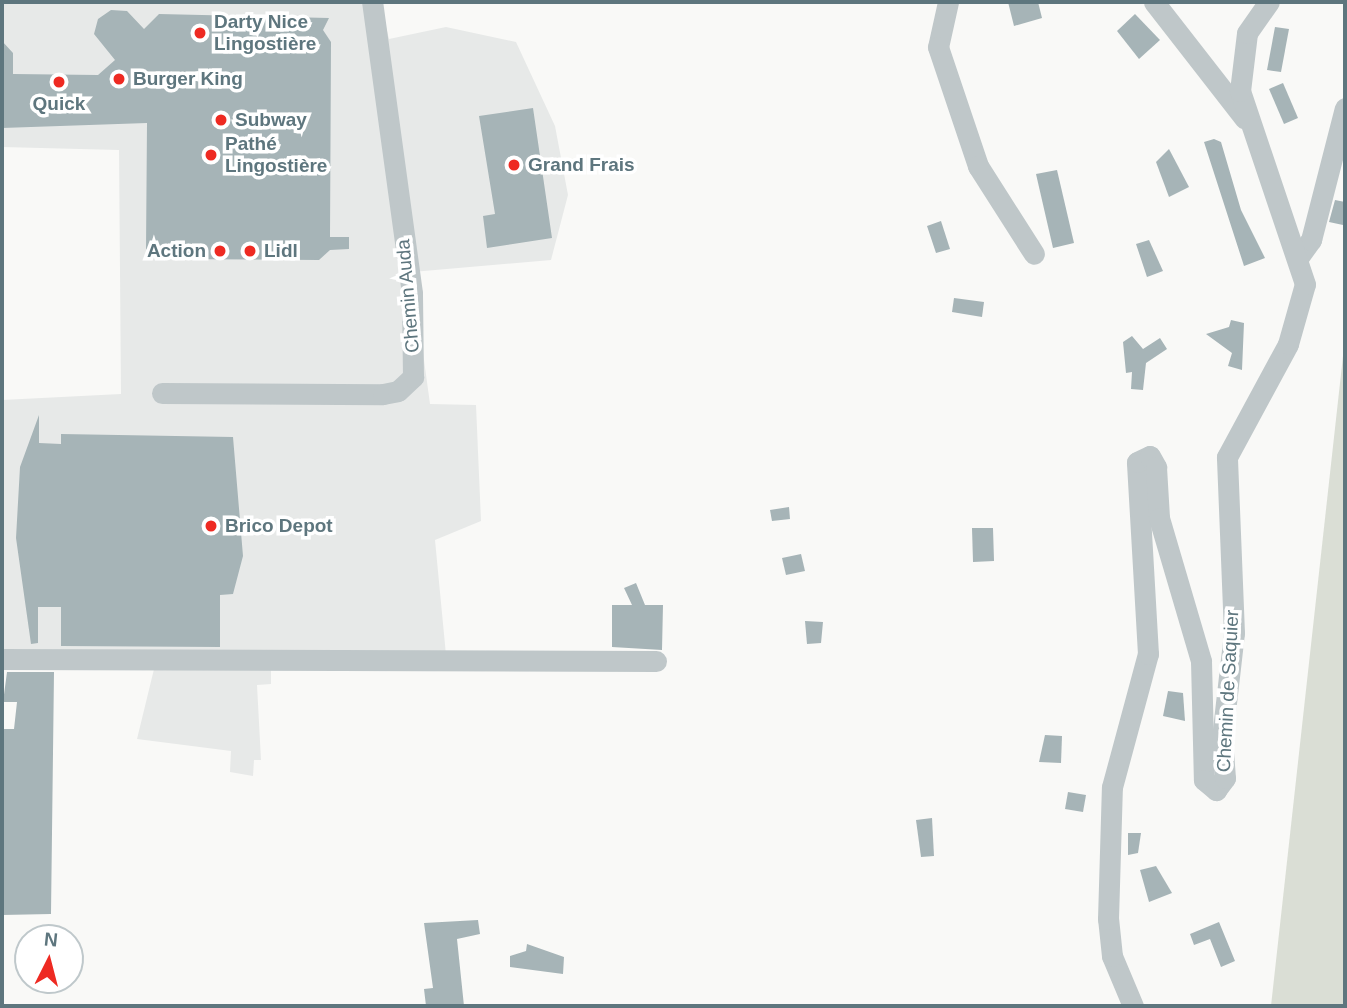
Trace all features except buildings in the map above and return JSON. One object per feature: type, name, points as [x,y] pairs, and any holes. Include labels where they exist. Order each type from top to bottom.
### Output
[{"type":"street","name":"Chemin Auda","points":[[162,393],[383,394],[398,391],[413,377],[412,293],[372,2]]},
{"type":"street","points":[[948,2],[938,47],[978,166],[1034,254]]},
{"type":"street","points":[[1154,2],[1246,120]]},
{"type":"street","name":"Chemin de Saquier","points":[[1133,1006],[1112,956],[1108,919],[1112,787],[1148,653],[1137,462],[1150,456],[1156,467],[1159,518],[1201,661],[1205,780],[1216,790],[1225,778],[1222,738],[1234,633],[1227,457],[1293,331],[1305,284],[1300,255],[1246,120],[1241,52],[1269,2]]},
{"type":"street","points":[[1300,255],[1311,240],[1345,108]]},
{"type":"street","points":[[2,659],[656,661]]},
{"type":"shaded area","points":[[2,2],[380,2],[389,39],[446,27],[516,42],[555,126],[568,195],[551,260],[412,272],[430,404],[476,405],[481,521],[435,540],[446,655],[2,649],[2,400],[121,394],[119,150],[2,147]]},
{"type":"shaded area","points":[[1345,352],[1345,1006],[1271,1006],[1343,356]]},
{"type":"shaded area","points":[[155,665],[271,665],[271,684],[257,685],[261,760],[254,760],[253,776],[230,772],[231,751],[137,739]]},
{"type":"place","name":"Darty Nice Lingostière","points":[[200,33]]},
{"type":"place","name":"Burger King","points":[[119,79]]},
{"type":"place","name":"Quick","points":[[59,82]]},
{"type":"place","name":"Subway","points":[[221,120]]},
{"type":"place","name":"Pathé Lingostière","points":[[211,155]]},
{"type":"place","name":"Grand Frais","points":[[514,165]]},
{"type":"place","name":"Action","points":[[220,251]]},
{"type":"place","name":"Lidl","points":[[250,251]]},
{"type":"place","name":"Brico Depot","points":[[211,526]]}]
